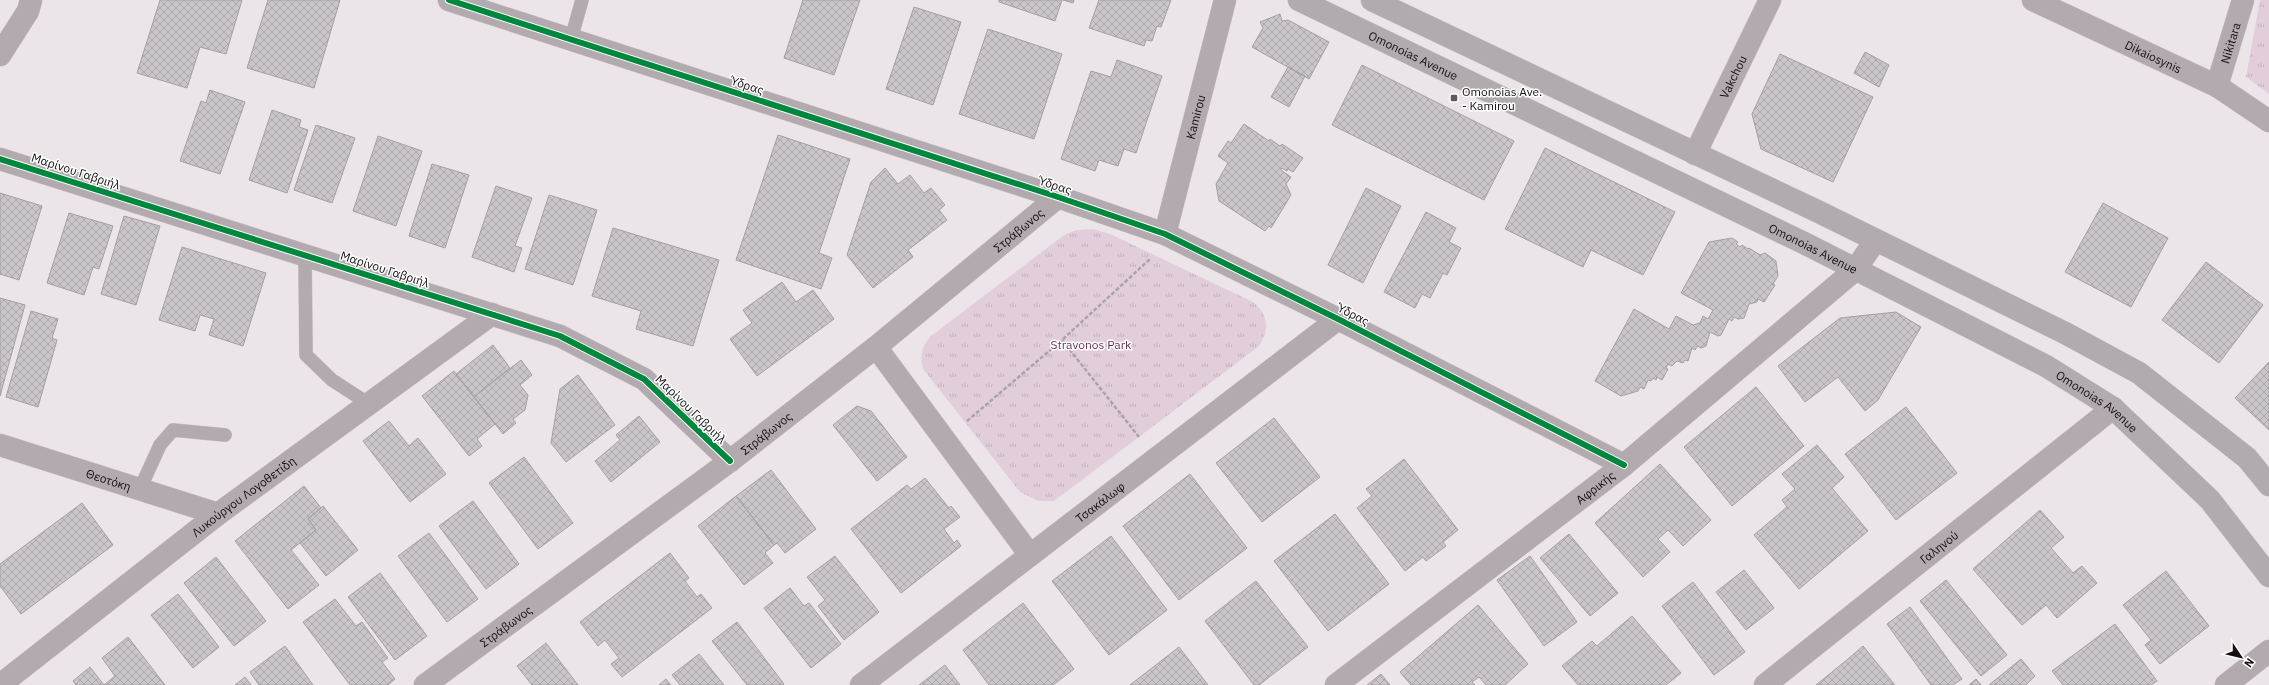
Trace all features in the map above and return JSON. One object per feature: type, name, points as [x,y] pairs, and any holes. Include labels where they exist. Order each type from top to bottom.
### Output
[{"type":"main road","name":"Omonoias Avenue","points":[[1299,0],[1855,270],[2046,366],[2113,408],[2210,500],[2269,576]]},
{"type":"main road","points":[[1372,0],[1819,212],[1875,241],[2065,333],[2139,373],[2247,458],[2269,485]]},
{"type":"street","points":[[0,55],[28,11],[31,0]]},
{"type":"street","name":"Ύδρας","points":[[448,0],[1058,197],[1165,234],[1338,319],[1624,465]]},
{"type":"street","name":"Kamirou","points":[[1165,234],[1225,0]]},
{"type":"street","name":"Vakchou","points":[[1695,154],[1770,0]]},
{"type":"street","name":"Dikaiosynis","points":[[2033,0],[2217,86],[2269,121]]},
{"type":"street","name":"Nikitara","points":[[2217,86],[2243,0]]},
{"type":"street","name":"Μαρίνου Γαβριήλ","points":[[0,158],[560,336],[644,379],[730,461]]},
{"type":"street","name":"Στράβωνος","points":[[425,685],[730,461],[876,347],[1058,197]]},
{"type":"street","name":"Αφρικής","points":[[1336,685],[1624,465],[1855,270],[1875,241]]},
{"type":"street","name":"Λυκούργου Λογοθετίδη","points":[[0,685],[218,514],[492,314]]},
{"type":"street","name":"Τσακάλωφ","points":[[861,685],[1338,319]]},
{"type":"street","points":[[876,347],[1030,555]]},
{"type":"street","name":"Γαληνού","points":[[1765,685],[2113,408]]},
{"type":"street","name":"Θεοτόκη","points":[[0,445],[218,514]]},
{"type":"street","points":[[2226,685],[2269,651]]},
{"type":"lane","points":[[571,39],[582,0]]},
{"type":"lane","points":[[305,255],[306,355],[332,380],[369,404]]},
{"type":"lane","points":[[140,489],[160,445],[173,430],[225,435]]},
{"type":"path","points":[[944,438],[1062,340],[1154,254],[1165,234]]},
{"type":"path","points":[[1062,340],[1156,458]]},
{"type":"green space","points":[[2260,0],[2269,0],[2269,94],[2246,77]]},
{"type":"green space","name":"Stravonos Park","points":[[1093,229],[1110,234],[1253,302],[1265,317],[1265,335],[1258,347],[1054,501],[1038,501],[1020,492],[923,369],[922,351],[931,336],[1064,235],[1076,230]]},
{"type":"building","points":[[160,0],[242,0],[226,54],[200,47],[187,88],[137,73]]},
{"type":"building","points":[[268,0],[340,0],[314,88],[247,68]]},
{"type":"building","points":[[803,0],[860,0],[834,75],[784,58]]},
{"type":"building","points":[[999,0],[1062,0],[1055,21],[999,2]]},
{"type":"building","points":[[1063,0],[1074,0],[1073,3]]},
{"type":"building","points":[[1099,0],[1171,0],[1161,27],[1157,26],[1152,41],[1146,40],[1144,46],[1089,28]]},
{"type":"building","points":[[914,7],[961,22],[933,105],[886,89]]},
{"type":"building","points":[[1280,14],[1282,21],[1288,20],[1329,42],[1309,79],[1252,47],[1263,28],[1260,22]]},
{"type":"building","points":[[988,29],[1062,54],[1034,139],[959,114]]},
{"type":"building","points":[[1865,52],[1889,65],[1879,87],[1854,73]]},
{"type":"building","points":[[1780,54],[1873,97],[1833,182],[1761,149],[1752,114]]},
{"type":"building","points":[[1117,60],[1162,76],[1136,153],[1124,149],[1118,166],[1099,160],[1095,171],[1061,159],[1091,71],[1111,77]]},
{"type":"building","points":[[1362,65],[1514,141],[1484,200],[1332,125]]},
{"type":"building","points":[[1288,67],[1305,76],[1289,107],[1271,97]]},
{"type":"building","points":[[210,90],[245,102],[220,174],[180,161],[201,101],[206,103]]},
{"type":"building","points":[[272,110],[301,120],[299,127],[308,130],[287,193],[249,180]]},
{"type":"building","points":[[1244,124],[1269,141],[1270,139],[1280,146],[1282,144],[1303,158],[1293,172],[1282,168],[1281,170],[1291,177],[1286,184],[1291,195],[1271,228],[1269,226],[1265,231],[1219,201],[1216,184],[1228,163],[1218,156],[1228,141],[1231,143]]},
{"type":"building","points":[[316,125],[355,138],[332,203],[294,190]]},
{"type":"building","points":[[778,135],[850,159],[819,253],[832,258],[821,289],[736,260]]},
{"type":"building","points":[[378,136],[422,151],[396,226],[353,211]]},
{"type":"building","points":[[1545,148],[1675,212],[1643,275],[1591,250],[1583,267],[1505,229]]},
{"type":"building","points":[[432,164],[469,175],[445,248],[409,236]]},
{"type":"building","points":[[885,168],[898,184],[910,175],[924,193],[931,188],[945,205],[939,210],[947,220],[908,250],[913,257],[873,288],[847,255],[871,182]]},
{"type":"building","points":[[496,186],[532,198],[515,246],[522,248],[514,272],[472,257]]},
{"type":"building","points":[[1366,188],[1401,206],[1363,283],[1328,265]]},
{"type":"building","points":[[0,193],[42,206],[19,280],[0,274]]},
{"type":"building","points":[[549,195],[597,210],[573,285],[525,269]]},
{"type":"building","points":[[2103,203],[2168,238],[2131,307],[2065,272]]},
{"type":"building","points":[[1426,212],[1456,228],[1449,242],[1461,248],[1447,275],[1443,273],[1430,298],[1422,294],[1415,308],[1384,292]]},
{"type":"building","points":[[69,213],[113,226],[99,269],[93,267],[84,295],[47,283]]},
{"type":"building","points":[[124,216],[160,226],[136,305],[101,294]]},
{"type":"building","points":[[613,228],[719,260],[693,346],[636,329],[641,311],[592,296]]},
{"type":"building","points":[[1732,238],[1738,242],[1736,244],[1740,247],[1742,245],[1760,255],[1765,253],[1776,261],[1778,276],[1773,284],[1775,285],[1764,302],[1758,299],[1757,302],[1749,304],[1744,318],[1738,319],[1734,317],[1732,321],[1729,319],[1721,335],[1718,336],[1710,332],[1706,346],[1701,348],[1697,346],[1695,350],[1692,348],[1688,361],[1685,360],[1683,363],[1677,361],[1672,366],[1668,364],[1666,368],[1668,369],[1662,380],[1657,377],[1656,380],[1653,378],[1651,381],[1648,380],[1644,389],[1640,387],[1638,391],[1621,396],[1595,381],[1634,309],[1669,329],[1676,316],[1693,325],[1700,323],[1703,316],[1708,319],[1713,310],[1681,293],[1709,242]]},
{"type":"building","points":[[182,247],[266,273],[243,346],[209,335],[214,319],[200,315],[195,331],[159,320]]},
{"type":"building","points":[[2206,262],[2263,305],[2219,363],[2162,320]]},
{"type":"building","points":[[782,282],[796,302],[813,290],[834,319],[757,376],[730,339],[752,323],[743,310]]},
{"type":"building","points":[[0,298],[25,305],[0,396]]},
{"type":"building","points":[[31,311],[58,319],[52,338],[57,340],[38,407],[6,397]]},
{"type":"building","points":[[1896,312],[1921,327],[1878,400],[1865,411],[1838,377],[1805,402],[1778,366],[1840,318]]},
{"type":"building","points":[[493,345],[510,368],[474,397],[456,374]]},
{"type":"building","points":[[521,360],[532,375],[520,385],[528,395],[525,410],[513,419],[516,423],[503,434],[474,397]]},
{"type":"building","points":[[2269,362],[2269,430],[2235,398]]},
{"type":"building","points":[[454,371],[495,424],[477,439],[482,446],[469,456],[422,396]]},
{"type":"building","points":[[578,375],[615,425],[566,462],[551,443],[560,389]]},
{"type":"building","points":[[1756,387],[1804,446],[1732,506],[1684,447]]},
{"type":"building","points":[[857,406],[871,411],[907,457],[877,481],[833,425]]},
{"type":"building","points":[[1906,407],[1957,473],[1896,520],[1845,454]]},
{"type":"building","points":[[639,416],[660,442],[611,482],[595,461],[620,440],[616,435]]},
{"type":"building","points":[[1274,418],[1320,477],[1262,522],[1216,463]]},
{"type":"building","points":[[389,421],[409,446],[418,438],[446,474],[410,502],[363,441]]},
{"type":"building","points":[[1817,445],[1844,477],[1832,488],[1868,531],[1799,589],[1754,535],[1787,507],[1782,500],[1795,489],[1782,474]]},
{"type":"building","points":[[524,457],[573,523],[538,549],[489,483]]},
{"type":"building","points":[[1404,459],[1458,530],[1443,542],[1446,546],[1426,561],[1423,557],[1405,571],[1357,508],[1372,496],[1366,489]]},
{"type":"building","points":[[1660,464],[1711,520],[1683,546],[1668,530],[1658,539],[1670,552],[1643,577],[1595,523]]},
{"type":"building","points":[[771,470],[816,529],[785,553],[777,543],[774,545],[736,496]]},
{"type":"building","points":[[1190,474],[1247,548],[1179,600],[1123,526]]},
{"type":"building","points":[[925,478],[949,508],[951,506],[960,517],[944,529],[954,543],[957,540],[961,546],[901,593],[851,529],[907,485],[911,489]]},
{"type":"building","points":[[304,486],[321,508],[308,519],[316,530],[291,550],[319,585],[288,609],[235,541]]},
{"type":"building","points":[[736,496],[774,545],[765,553],[773,563],[744,585],[698,526]]},
{"type":"building","points":[[473,501],[519,564],[486,589],[439,526]]},
{"type":"building","points":[[82,503],[113,545],[21,614],[0,586],[0,564]]},
{"type":"building","points":[[323,506],[358,550],[326,576],[300,543],[316,530],[308,519]]},
{"type":"building","points":[[2040,510],[2064,537],[2051,548],[2073,573],[2082,566],[2097,583],[2057,618],[2046,605],[2022,625],[1973,569]]},
{"type":"building","points":[[1335,514],[1389,584],[1328,631],[1274,561]]},
{"type":"building","points":[[429,533],[478,599],[447,622],[398,556]]},
{"type":"building","points":[[1569,534],[1618,593],[1590,616],[1540,558]]},
{"type":"building","points":[[1111,536],[1167,610],[1109,655],[1052,581]]},
{"type":"building","points":[[670,553],[689,578],[685,581],[697,597],[701,594],[712,608],[622,677],[611,664],[619,658],[605,640],[598,646],[580,622]]},
{"type":"building","points":[[835,556],[879,612],[844,640],[818,606],[825,600],[807,577]]},
{"type":"building","points":[[1530,556],[1577,622],[1544,646],[1497,580]]},
{"type":"building","points":[[216,557],[266,621],[234,646],[184,583]]},
{"type":"building","points":[[1744,570],[1774,608],[1746,630],[1716,592]]},
{"type":"building","points":[[2166,571],[2209,626],[2160,664],[2145,645],[2151,640],[2123,605]]},
{"type":"building","points":[[380,573],[427,636],[395,660],[348,597]]},
{"type":"building","points":[[1946,580],[2007,655],[1981,676],[1920,601]]},
{"type":"building","points":[[1256,581],[1308,647],[1259,685],[1254,685],[1205,621]]},
{"type":"building","points":[[1693,582],[1745,652],[1714,675],[1662,606]]},
{"type":"building","points":[[790,588],[804,606],[809,603],[841,644],[811,668],[764,608]]},
{"type":"building","points":[[178,594],[219,647],[193,668],[151,615]]},
{"type":"building","points":[[335,599],[356,626],[362,622],[388,658],[382,662],[395,679],[388,685],[350,685],[303,622]]},
{"type":"building","points":[[1023,603],[1074,669],[1053,685],[989,685],[963,650]]},
{"type":"building","points":[[1478,605],[1528,664],[1505,685],[1486,685],[1479,677],[1472,682],[1475,685],[1411,685],[1400,672]]},
{"type":"building","points":[[1910,607],[1962,679],[1953,685],[1931,685],[1887,624]]},
{"type":"building","points":[[1632,616],[1681,673],[1666,685],[1578,685],[1562,666],[1592,641],[1597,646]]},
{"type":"building","points":[[737,622],[784,684],[783,685],[747,685],[712,641]]},
{"type":"building","points":[[2115,624],[2157,681],[2151,685],[2063,685],[2052,671]]},
{"type":"building","points":[[128,637],[165,685],[104,685],[115,676],[102,658]]},
{"type":"building","points":[[546,643],[578,685],[532,685],[517,666]]},
{"type":"building","points":[[285,646],[313,685],[259,685],[250,672]]},
{"type":"building","points":[[1863,646],[1895,685],[1816,685],[1848,659]]},
{"type":"building","points":[[1179,647],[1208,685],[1130,685]]},
{"type":"building","points":[[699,654],[724,685],[680,685],[672,675]]},
{"type":"building","points":[[2021,659],[2035,676],[2026,685],[1989,685]]},
{"type":"building","points":[[945,665],[960,685],[919,685]]},
{"type":"building","points":[[90,667],[104,685],[76,685],[73,681]]},
{"type":"building","points":[[1381,674],[1390,685],[1367,685]]},
{"type":"building","points":[[245,677],[251,685],[235,685]]},
{"type":"building","points":[[666,679],[671,685],[659,685]]},
{"type":"building","points":[[1976,679],[1981,685],[1969,685]]},
{"type":"cycle path","points":[[449,0],[1058,197],[1165,234],[1338,319],[1624,465]]},
{"type":"cycle path","points":[[0,159],[560,336],[644,379],[730,461]]},
{"type":"place","name":"Omonoias Ave. - Kamirou","points":[[1454,98]]}]
